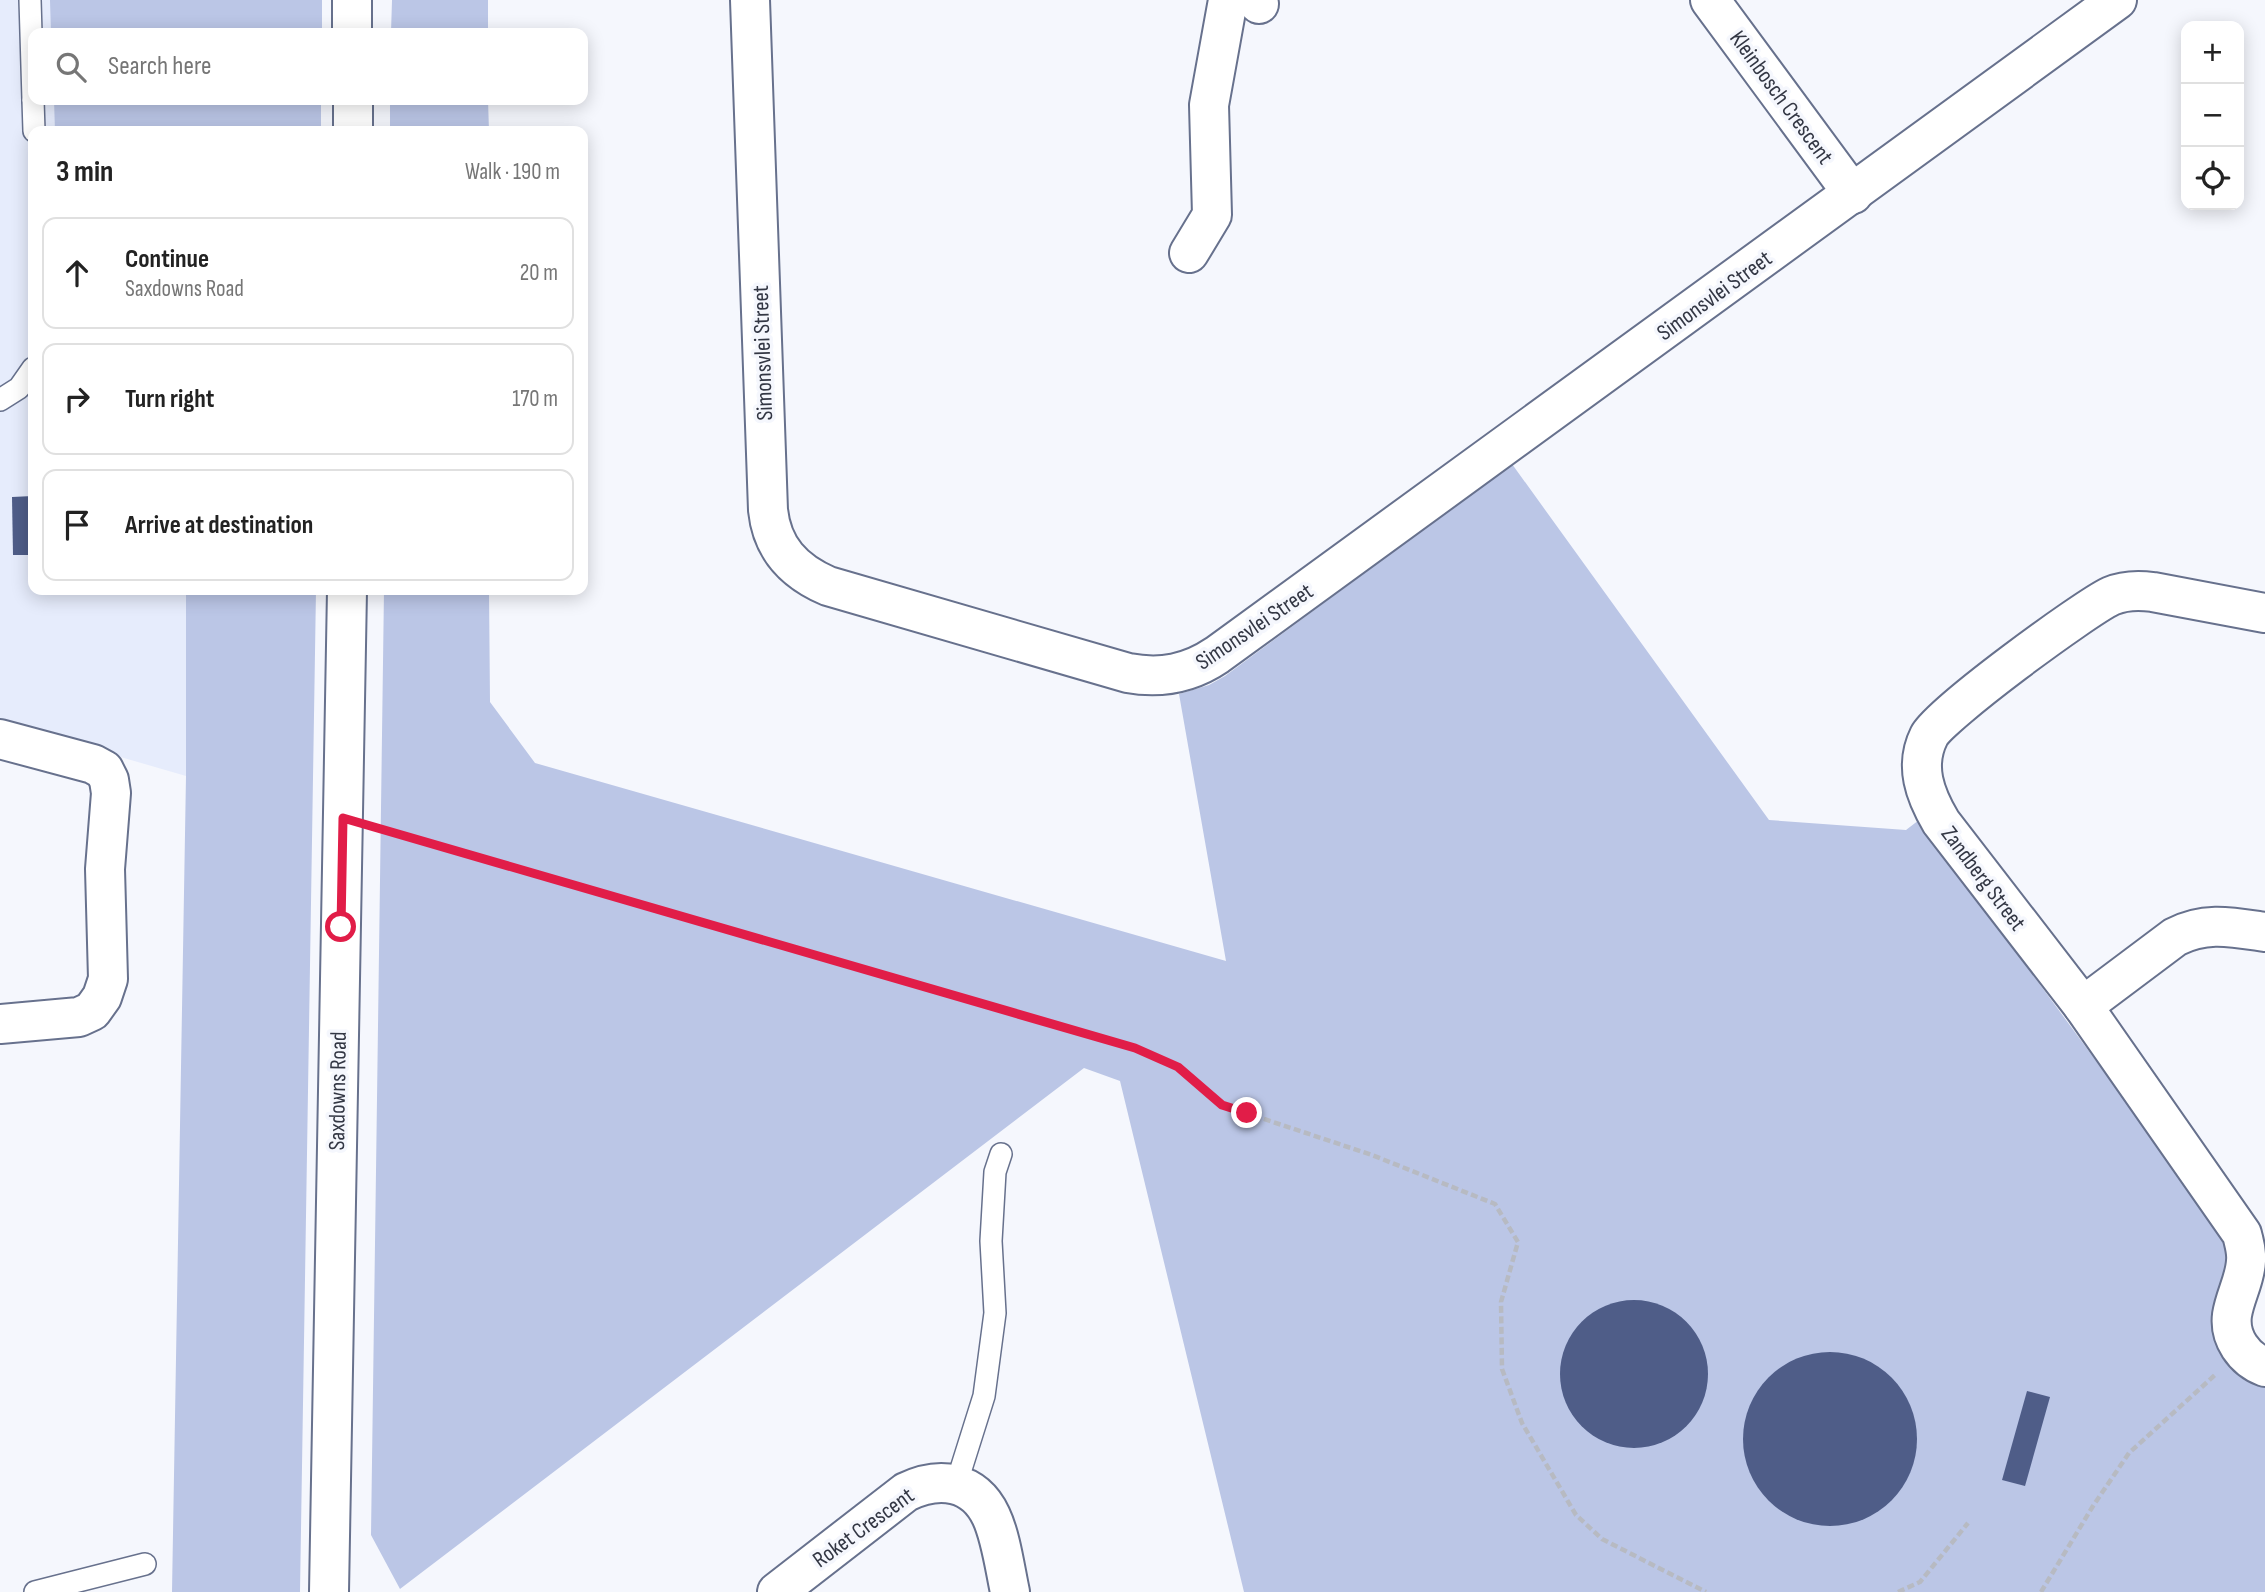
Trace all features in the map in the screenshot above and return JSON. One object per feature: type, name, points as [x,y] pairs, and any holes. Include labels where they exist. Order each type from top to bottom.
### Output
[{"type":"street","points":[[352,0],[352,28]]},
{"type":"street","name":"Simonsvlei Street","points":[[750,0],[768,510],[775,541],[796,569],[828,586],[1149,677],[1171,676],[1210,660],[2117,0]]},
{"type":"street","name":"Kleinbosch Crescent","points":[[1710,0],[1853,194]]},
{"type":"street","points":[[1189,253],[1212,215],[1209,105],[1248,1]]},
{"type":"street","points":[[352,105],[353,126]]},
{"type":"street","name":"Zandberg Street","points":[[2247,1353],[2232,1328],[2232,1315],[2246,1263],[2242,1234],[2083,1006],[1941,821],[1928,799],[1922,766],[1930,733],[2010,666],[2111,597],[2130,591],[2153,592],[2265,613]]},
{"type":"street","name":"Saxdowns Road","points":[[329,1592],[347,595]]},
{"type":"street","points":[[0,739],[93,764],[103,770],[109,779],[111,793],[105,869],[108,979],[102,997],[92,1011],[79,1017],[0,1024]]},
{"type":"street","points":[[2083,1006],[2188,930],[2215,926],[2265,932]]},
{"type":"street","name":"Roket Crescent","points":[[777,1592],[906,1492],[939,1482],[956,1485]]},
{"type":"street","points":[[956,1485],[971,1492],[983,1503],[992,1518],[1010,1592]]},
{"type":"lane","points":[[30,0],[31,28]]},
{"type":"lane","points":[[33,105],[34,126]]},
{"type":"lane","points":[[0,400],[19,388],[28,375]]},
{"type":"lane","points":[[956,1485],[984,1396],[995,1314],[991,1241],[995,1172],[1000,1154]]},
{"type":"lane","points":[[34,1592],[145,1563]]},
{"type":"path","points":[[343,818],[1135,1048],[1178,1067],[1222,1105],[1372,1155],[1495,1204],[1518,1242],[1501,1302],[1502,1369],[1522,1423],[1576,1515],[1602,1539],[1706,1592]]},
{"type":"path","points":[[2041,1592],[2129,1453],[2247,1353]]},
{"type":"path","points":[[1898,1592],[1920,1582],[1968,1523]]},
{"type":"shaded area","points":[[0,0],[185,0],[185,28],[28,28],[28,105],[185,105],[185,126],[28,126],[28,595],[186,595],[186,776],[0,722]]},
{"type":"shaded area","points":[[50,0],[322,0],[322,28],[51,28]]},
{"type":"shaded area","points":[[392,0],[488,0],[488,28],[391,28]]},
{"type":"shaded area","points":[[54,105],[321,105],[321,126],[55,126]]},
{"type":"shaded area","points":[[390,105],[488,105],[489,126],[390,126]]},
{"type":"shaded area","points":[[1512,464],[1769,820],[1906,830],[1919,820],[2224,1235],[2265,1384],[2265,1592],[1244,1592],[1120,1081],[1084,1068],[400,1589],[371,1535],[384,595],[489,595],[490,702],[535,763],[1226,961],[1179,694],[1209,685],[1225,676]]},
{"type":"shaded area","points":[[186,595],[316,595],[300,1592],[172,1592],[186,776]]},
{"type":"building","points":[[28,496],[28,555],[13,555],[12,497]]},
{"type":"building","points":[[1634,1300],[1662,1305],[1687,1321],[1703,1346],[1708,1374],[1703,1402],[1687,1427],[1662,1443],[1634,1448],[1606,1443],[1581,1427],[1565,1402],[1560,1374],[1565,1346],[1581,1321],[1606,1305]]},
{"type":"building","points":[[1830,1352],[1863,1358],[1892,1377],[1911,1406],[1917,1439],[1911,1472],[1892,1501],[1863,1520],[1830,1526],[1797,1520],[1768,1501],[1749,1472],[1743,1439],[1749,1406],[1768,1377],[1797,1358]]},
{"type":"building","points":[[2027,1391],[2050,1397],[2025,1486],[2002,1480]]},
{"type":"route","points":[[341,927],[343,818],[1135,1048],[1178,1067],[1222,1105],[1247,1113]]}]
